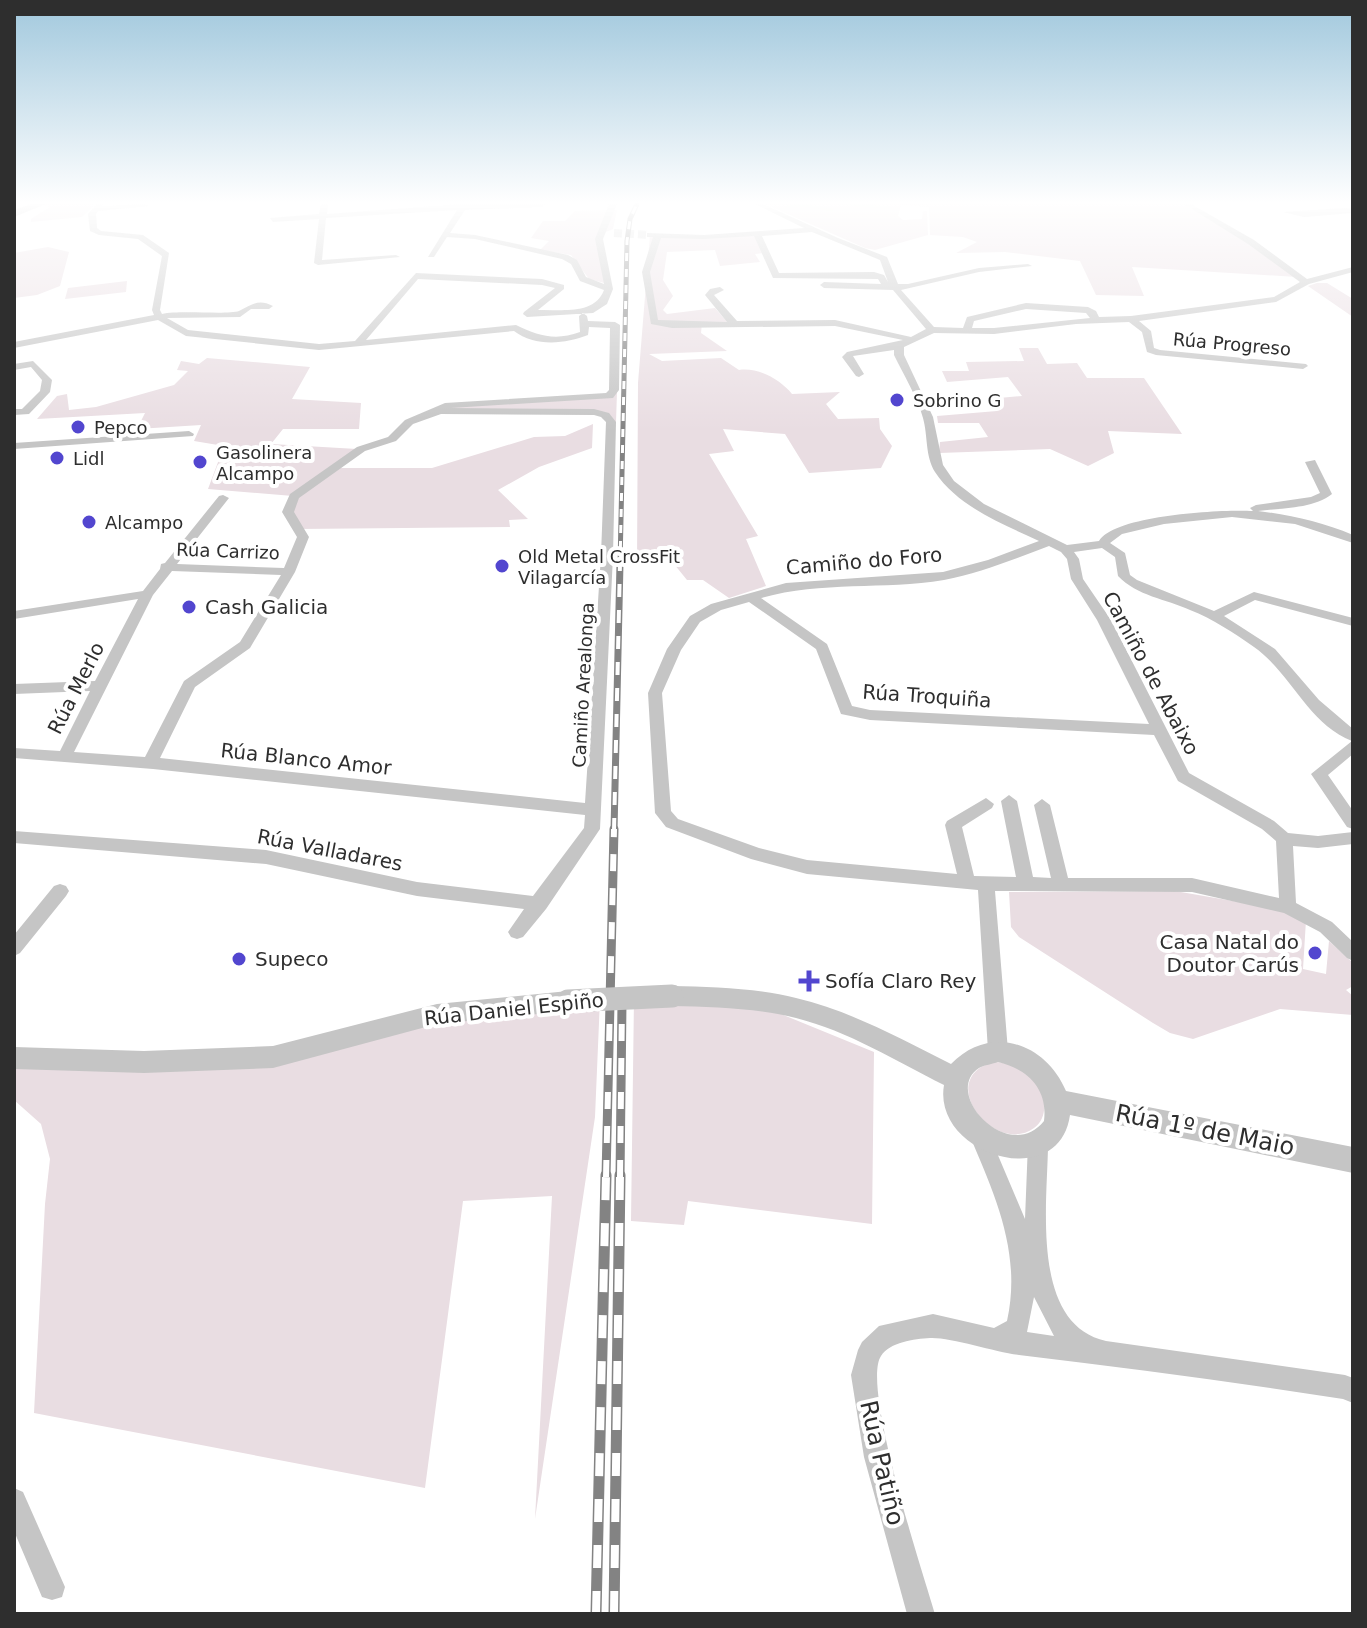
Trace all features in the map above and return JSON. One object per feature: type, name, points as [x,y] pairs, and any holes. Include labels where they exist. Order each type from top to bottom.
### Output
[{"type":"street","points":[[161,280],[156,310],[159,317],[186,333],[319,347],[516,328],[531,339],[577,337],[585,333],[582,318]]},
{"type":"street","points":[[356,345],[413,280]]},
{"type":"street","points":[[499,280],[542,282],[561,287],[527,314],[516,328]]},
{"type":"street","points":[[586,280],[609,289]]},
{"type":"street","points":[[582,318],[600,306],[609,289],[607,280]]},
{"type":"street","points":[[647,280],[652,320],[659,324],[835,323],[908,340]]},
{"type":"street","points":[[884,280],[932,330]]},
{"type":"street","points":[[889,280],[892,287]]},
{"type":"street","points":[[822,285],[892,287],[929,280]]},
{"type":"street","points":[[859,374],[847,357],[850,354],[908,340],[932,330],[1035,327],[1031,321],[1034,319],[1056,316],[1131,319],[1276,299],[1314,280]]},
{"type":"street","points":[[720,290],[709,295],[735,325]]},
{"type":"street","points":[[14,345],[159,317],[186,313],[240,314],[249,306],[269,306]]},
{"type":"street","points":[[966,331],[970,319],[1026,306],[1088,310],[1096,320]]},
{"type":"street","points":[[440,411],[449,405],[588,400],[609,396],[614,390],[615,325],[582,318],[527,314]]},
{"type":"street","points":[[860,319],[869,322],[866,329]]},
{"type":"street","name":"Rúa Progreso","points":[[1131,319],[1146,331],[1150,350],[1159,353],[1303,366]]},
{"type":"street","points":[[908,340],[899,355],[926,413],[936,461],[941,472],[964,494],[1065,549],[1104,544],[1121,556],[1124,576],[1139,589],[1162,598],[1173,598],[1213,616],[1267,650],[1335,724],[1353,736]]},
{"type":"street","points":[[14,367],[33,364],[47,380],[45,392],[25,412],[14,412]]},
{"type":"street","points":[[14,402],[35,402]]},
{"type":"street","name":"Rúa Carrizo","points":[[150,763],[189,684],[245,645],[289,572],[303,537],[288,512],[294,496],[361,449],[392,439],[409,422],[440,411]]},
{"type":"street","name":"Camiño Arealonga","points":[[440,411],[594,412],[605,415],[611,422],[592,829],[540,904]]},
{"type":"street","points":[[14,446],[189,434]]},
{"type":"street","points":[[1104,544],[1105,539],[1118,531],[1193,515],[1224,504],[1258,508],[1314,500],[1326,494],[1311,462]]},
{"type":"street","name":"Rúa Carrizo","points":[[125,637],[165,567],[223,498]]},
{"type":"street","points":[[1258,508],[1271,517]]},
{"type":"street","points":[[1193,515],[1271,517],[1350,535]]},
{"type":"street","name":"Camiño do Foro","points":[[977,883],[807,867],[757,854],[672,823],[663,813],[655,693],[674,649],[695,619],[716,607],[786,587],[943,576],[1006,559],[1050,541]]},
{"type":"street","name":"Camiño de Abaixo","points":[[1065,549],[1073,559],[1077,579],[1104,620],[1183,777],[1268,825],[1284,839]]},
{"type":"street","name":"Rúa Carrizo","points":[[165,567],[289,572]]},
{"type":"street","points":[[14,615],[147,594]]},
{"type":"street","points":[[1213,616],[1254,596],[1353,622]]},
{"type":"street","name":"Rúa Troquiña","points":[[751,597],[822,647],[846,710],[870,715],[1158,730]]},
{"type":"street","name":"Rúa Merlo","points":[[64,757],[125,637]]},
{"type":"street","points":[[14,689],[99,686]]},
{"type":"street","points":[[1353,746],[1319,774],[1353,823]]},
{"type":"street","name":"Rúa Blanco Amor","points":[[14,753],[150,763],[594,810]]},
{"type":"street","points":[[1009,801],[1026,884]]},
{"type":"street","points":[[986,804],[953,825],[977,883],[998,1051]]},
{"type":"street","points":[[1042,805],[1061,884]]},
{"type":"street","name":"Rúa Valladares","points":[[14,837],[266,857],[417,889],[540,904]]},
{"type":"street","points":[[1288,907],[1284,839],[1318,842],[1353,838]]},
{"type":"street","points":[[977,883],[1192,885],[1288,907],[1326,927],[1353,953]]},
{"type":"street","points":[[14,948],[60,891]]},
{"type":"street","points":[[517,932],[540,904]]},
{"type":"street","name":"Rúa Daniel Espiño","points":[[14,1058],[144,1062],[273,1057],[437,1014],[568,1001],[672,996],[739,999],[799,1009],[888,1046],[956,1079]]},
{"type":"street","points":[[979,1134],[1009,1147],[1038,1143],[1055,1126],[1058,1101],[1042,1072],[1014,1054],[998,1051],[969,1059],[956,1079],[958,1108],[979,1134],[1018,1228],[1024,1264],[1026,1299],[1017,1328],[996,1340]]},
{"type":"street","name":"Rúa 1º de Maio","points":[[1058,1101],[1353,1160]]},
{"type":"street","name":"Rúa Patiño","points":[[1038,1143],[1036,1219],[1040,1272],[1046,1299],[1061,1326],[1081,1344],[1109,1354]]},
{"type":"street","name":"Rúa Patiño","points":[[921,1614],[867,1410],[863,1375],[866,1362],[870,1350],[887,1334],[933,1326],[996,1340],[1205,1366],[1345,1387],[1353,1391]]},
{"type":"street","points":[[14,1501],[52,1587]]},
{"type":"shaded area","points":[[14,280],[62,280],[60,286],[37,295],[14,298]]},
{"type":"shaded area","points":[[646,280],[663,280],[673,296],[663,310],[667,314],[715,308],[728,323],[702,323],[701,333],[727,351],[649,354],[662,361],[721,358],[739,370],[768,375],[792,394],[840,392],[826,404],[838,419],[879,418],[880,429],[892,446],[881,468],[809,473],[785,434],[723,429],[734,451],[709,454],[758,536],[746,539],[766,586],[729,598],[703,580],[687,580],[674,564],[637,566],[638,383]]},
{"type":"shaded area","points":[[1089,280],[1137,280],[1144,296],[1096,295]]},
{"type":"shaded area","points":[[127,281],[126,292],[65,299],[68,288]]},
{"type":"shaded area","points":[[1327,283],[1353,299],[1353,317],[1308,286]]},
{"type":"shaded area","points":[[1019,348],[1038,348],[1047,364],[1077,363],[1087,378],[1144,378],[1182,434],[1108,431],[1114,453],[1088,466],[1050,449],[939,453],[940,442],[988,437],[979,423],[938,423],[937,416],[997,411],[988,399],[1022,396],[1008,377],[947,382],[942,371],[969,371],[966,362],[1024,361]]},
{"type":"shaded area","points":[[207,358],[310,367],[292,399],[361,403],[359,429],[283,429],[271,444],[357,449],[336,468],[432,468],[534,437],[565,436],[593,424],[592,448],[539,467],[498,490],[528,519],[509,520],[510,527],[298,529],[288,512],[293,496],[208,489],[224,446],[194,441],[201,425],[137,429],[145,413],[37,419],[57,396],[67,394],[69,410],[96,407],[174,385],[188,371],[177,370],[181,361],[199,364]]},
{"type":"shaded area","points":[[617,392],[616,422],[611,422],[605,415],[444,412],[449,405],[552,401]]},
{"type":"shaded area","points":[[1175,891],[1273,908],[1306,920],[1303,969],[1326,974],[1329,941],[1353,963],[1353,986],[1346,990],[1353,996],[1353,1015],[1280,1009],[1193,1039],[1170,1033],[1153,1023],[1019,937],[1011,927],[1009,892]]},
{"type":"shaded area","points":[[634,998],[740,1004],[781,1014],[874,1052],[872,1224],[688,1201],[684,1225],[631,1221]]},
{"type":"shaded area","points":[[600,999],[595,1117],[535,1519],[552,1196],[463,1201],[425,1488],[34,1413],[50,1159],[41,1124],[14,1100],[14,1066],[273,1057],[379,1027]]},
{"type":"shaded area","points":[[993,1062],[1020,1069],[1034,1079],[1042,1093],[1044,1108],[1040,1122],[1034,1128],[1018,1134],[1002,1132],[976,1112],[969,1098],[969,1084],[976,1071]]},
{"type":"railway","points":[[620,565],[626,280]]},
{"type":"railway","points":[[614,831],[620,563]]},
{"type":"railway","points":[[606,1177],[614,829]]},
{"type":"railway","points":[[620,1177],[622,1002]]},
{"type":"railway","points":[[596,1614],[606,1175]]},
{"type":"railway","points":[[614,1614],[620,1175]]},
{"type":"place","name":"Sobrino G","points":[[897,400]]},
{"type":"place","name":"Pepco","points":[[78,427]]},
{"type":"place","name":"Lidl","points":[[57,458]]},
{"type":"place","name":"Gasolinera Alcampo","points":[[200,462]]},
{"type":"place","name":"Alcampo","points":[[89,522]]},
{"type":"place","name":"Old Metal CrossFit Vilagarcía","points":[[502,566]]},
{"type":"place","name":"Cash Galicia","points":[[189,607]]},
{"type":"place","name":"Casa Natal do Doutor Carús","points":[[1315,953]]},
{"type":"place","name":"Supeco","points":[[239,959]]},
{"type":"place","name":"Sofía Claro Rey","points":[[809,981]]}]
